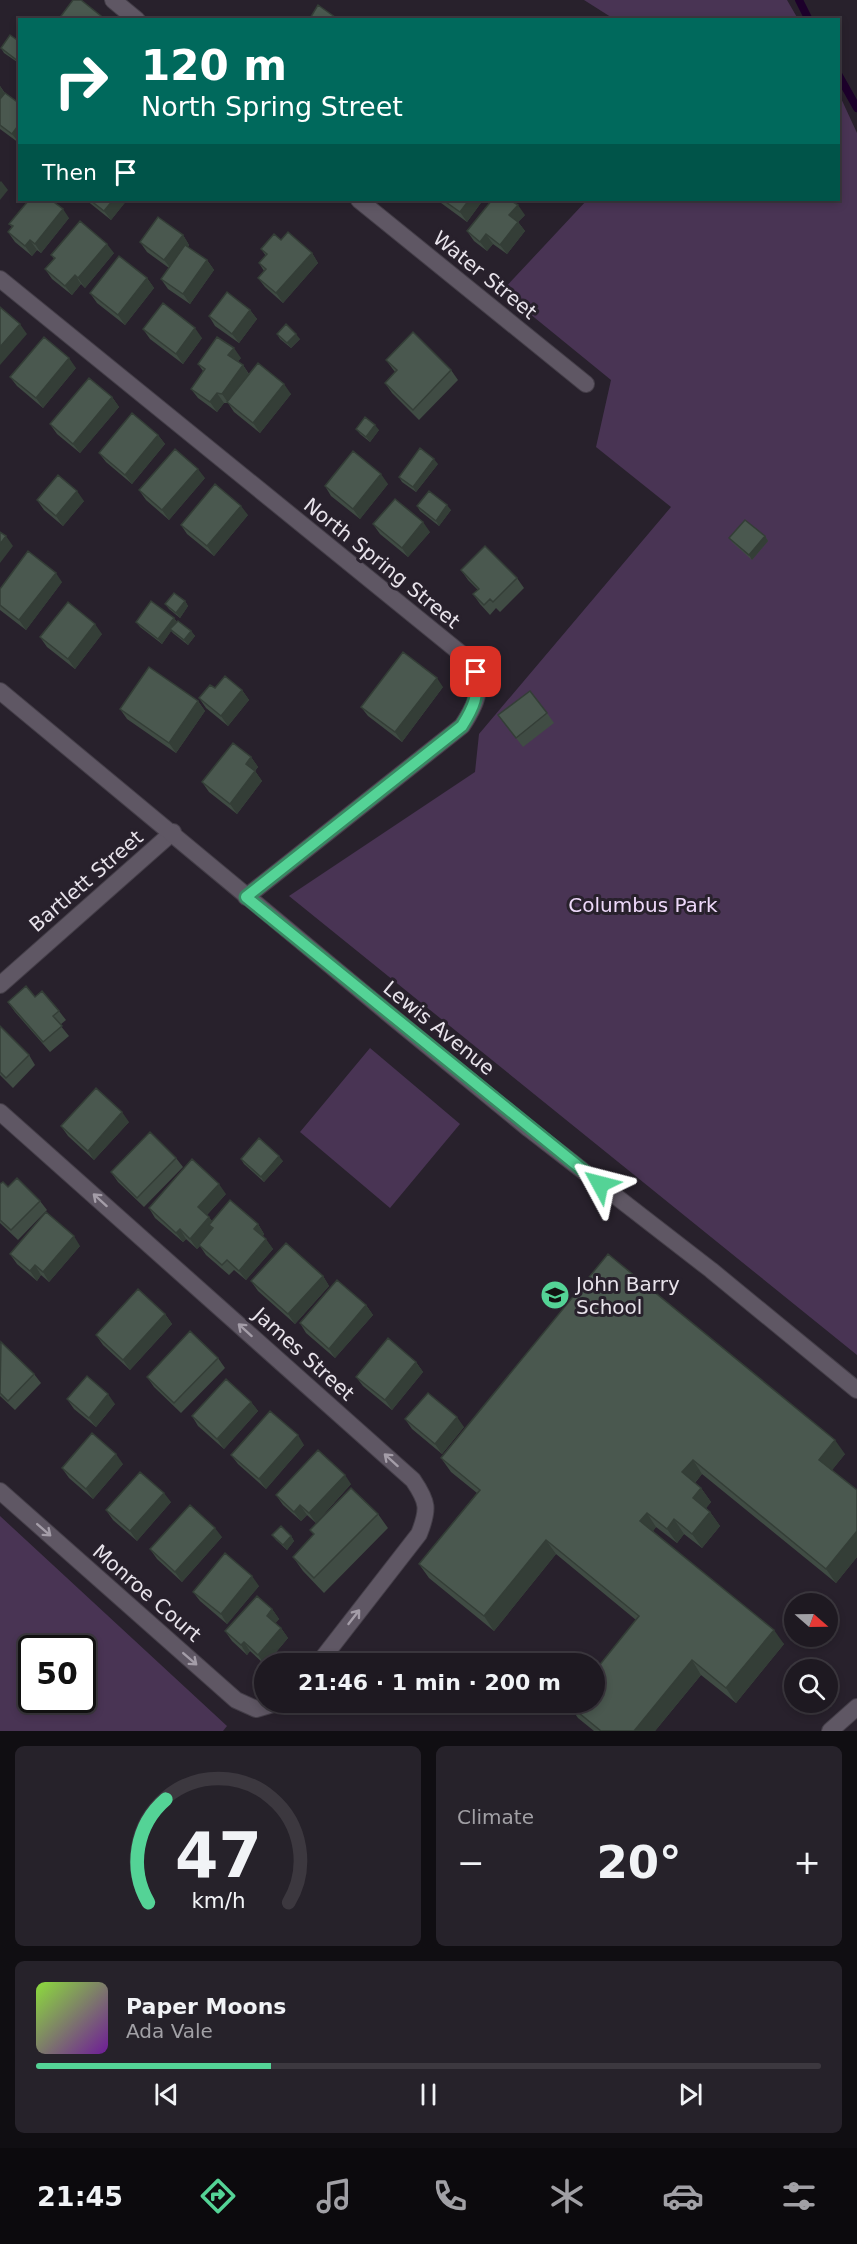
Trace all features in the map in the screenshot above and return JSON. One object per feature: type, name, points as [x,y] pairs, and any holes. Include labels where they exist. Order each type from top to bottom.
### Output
[{"type":"street","points":[[113,0],[135,18]]},
{"type":"street","name":"Water Street","points":[[360,201],[586,384]]},
{"type":"street","name":"North Spring Street","points":[[0,279],[464,656],[476,672],[478,692],[474,708],[462,726],[246,897]]},
{"type":"street","name":"Lewis Avenue","points":[[0,692],[173,832],[246,897],[529,1129],[711,1270],[857,1390]]},
{"type":"street","name":"Bartlett Street","points":[[0,985],[173,832]]},
{"type":"street","name":"James Street","points":[[0,1112],[413,1480],[425,1498],[426,1516],[419,1534],[327,1653]]},
{"type":"street","name":"Monroe Court","points":[[0,1491],[236,1700],[254,1708]]},
{"type":"street","points":[[830,1731],[857,1707]]},
{"type":"green space","points":[[584,0],[787,0],[797,18],[612,18]]},
{"type":"green space","name":"Columbus Park","points":[[840,96],[857,133],[857,1355],[289,896],[475,772],[479,734],[671,507],[596,447],[611,380],[502,291],[586,201],[840,201]]},
{"type":"green space","points":[[370,1048],[460,1124],[390,1208],[300,1132]]},
{"type":"green space","points":[[0,1516],[227,1726],[223,1731],[0,1731]]},
{"type":"building","points":[[73,0],[81,0],[104,18],[60,18]]},
{"type":"building","points":[[318,5],[336,18],[310,18]]},
{"type":"building","points":[[10,35],[18,41],[18,61],[1,48]]},
{"type":"building","points":[[5,93],[18,103],[18,126],[12,134],[0,125],[0,99]]},
{"type":"building","points":[[28,201],[52,201],[63,209],[35,244],[30,240],[25,246],[8,232],[13,226],[9,224]]},
{"type":"building","points":[[91,201],[112,201],[104,211]]},
{"type":"building","points":[[444,201],[468,201],[460,212]]},
{"type":"building","points":[[491,201],[512,201],[518,205],[509,215],[518,222],[500,245],[486,234],[480,242],[467,231]]},
{"type":"building","points":[[158,217],[183,235],[164,260],[140,242]]},
{"type":"building","points":[[80,221],[107,244],[78,278],[75,275],[65,286],[45,269],[55,258],[51,255]]},
{"type":"building","points":[[288,232],[312,253],[276,293],[258,278],[266,269],[259,263],[267,254],[261,249],[274,234],[281,240]]},
{"type":"building","points":[[185,245],[207,260],[183,294],[161,279]]},
{"type":"building","points":[[119,256],[147,278],[118,315],[90,293]]},
{"type":"building","points":[[227,292],[250,310],[232,334],[209,316]]},
{"type":"building","points":[[163,303],[195,328],[176,354],[143,329]]},
{"type":"building","points":[[0,307],[20,324],[0,347]]},
{"type":"building","points":[[286,324],[296,334],[287,343],[277,334]]},
{"type":"building","points":[[413,332],[451,370],[413,410],[385,383],[397,370],[386,360]]},
{"type":"building","points":[[44,337],[69,358],[36,398],[10,377]]},
{"type":"building","points":[[217,337],[234,348],[228,355],[243,365],[222,394],[217,393],[210,402],[191,389],[205,369],[198,364]]},
{"type":"building","points":[[258,363],[284,384],[253,423],[227,402]]},
{"type":"building","points":[[89,378],[112,397],[73,444],[50,424]]},
{"type":"building","points":[[132,413],[158,435],[125,475],[99,453]]},
{"type":"building","points":[[365,417],[375,425],[366,437],[356,429]]},
{"type":"building","points":[[420,448],[434,459],[413,487],[399,477]]},
{"type":"building","points":[[175,449],[198,469],[162,510],[139,490]]},
{"type":"building","points":[[353,451],[381,474],[353,509],[325,486]]},
{"type":"building","points":[[58,475],[77,491],[56,516],[37,500]]},
{"type":"building","points":[[215,484],[241,506],[207,546],[181,525]]},
{"type":"building","points":[[429,491],[447,505],[436,521],[417,506]]},
{"type":"building","points":[[395,499],[423,522],[402,548],[373,524]]},
{"type":"building","points":[[745,520],[765,536],[749,555],[729,538]]},
{"type":"building","points":[[0,532],[6,536],[0,544]]},
{"type":"building","points":[[485,546],[517,578],[493,602],[490,599],[484,605],[473,594],[479,589],[461,570]]},
{"type":"building","points":[[28,551],[56,573],[19,620],[0,605],[0,589]]},
{"type":"building","points":[[174,593],[185,601],[176,613],[165,604]]},
{"type":"building","points":[[151,601],[174,618],[158,639],[136,622]]},
{"type":"building","points":[[68,602],[95,624],[68,659],[40,637]]},
{"type":"building","points":[[178,621],[191,631],[184,640],[170,629]]},
{"type":"building","points":[[403,652],[437,678],[395,732],[361,707]]},
{"type":"building","points":[[149,667],[198,701],[169,743],[120,709]]},
{"type":"building","points":[[225,676],[242,690],[221,716],[199,698],[210,685],[215,688]]},
{"type":"building","points":[[530,691],[547,713],[516,738],[498,715]]},
{"type":"building","points":[[233,743],[251,757],[246,764],[255,771],[230,804],[202,782]]},
{"type":"building","points":[[26,986],[35,997],[42,991],[59,1011],[53,1016],[62,1026],[43,1042],[8,1002]]},
{"type":"building","points":[[0,1026],[29,1055],[6,1078],[0,1072]]},
{"type":"building","points":[[96,1088],[122,1112],[88,1151],[61,1126]]},
{"type":"building","points":[[150,1132],[176,1158],[137,1198],[111,1172]]},
{"type":"building","points":[[259,1138],[279,1156],[261,1177],[241,1159]]},
{"type":"building","points":[[192,1159],[219,1184],[198,1207],[209,1217],[190,1239],[180,1229],[176,1233],[149,1208]]},
{"type":"building","points":[[17,1178],[40,1201],[11,1230],[0,1220],[0,1184],[3,1182],[8,1187]]},
{"type":"building","points":[[230,1200],[258,1224],[254,1229],[266,1239],[239,1271],[227,1260],[222,1265],[199,1245],[213,1228],[209,1225]]},
{"type":"building","points":[[46,1212],[74,1236],[43,1272],[35,1265],[30,1271],[10,1254]]},
{"type":"building","points":[[286,1243],[323,1276],[288,1314],[251,1281]]},
{"type":"building","points":[[608,1254],[835,1440],[819,1460],[857,1490],[857,1531],[826,1569],[693,1460],[682,1472],[701,1488],[693,1498],[710,1512],[692,1534],[674,1519],[667,1529],[647,1513],[640,1521],[774,1630],[726,1688],[692,1660],[634,1731],[601,1731],[579,1713],[605,1713],[605,1658],[639,1616],[546,1540],[484,1616],[419,1564],[480,1490],[441,1458]]},
{"type":"building","points":[[337,1280],[366,1305],[329,1349],[300,1323]]},
{"type":"building","points":[[138,1289],[165,1314],[123,1360],[96,1335]]},
{"type":"building","points":[[190,1331],[218,1358],[174,1403],[147,1377]]},
{"type":"building","points":[[388,1338],[416,1362],[385,1400],[356,1377]]},
{"type":"building","points":[[1,1342],[34,1374],[8,1401],[0,1393]]},
{"type":"building","points":[[87,1376],[108,1394],[89,1418],[67,1399]]},
{"type":"building","points":[[226,1379],[251,1402],[217,1439],[192,1416]]},
{"type":"building","points":[[428,1393],[457,1417],[435,1444],[405,1419]]},
{"type":"building","points":[[270,1411],[298,1435],[259,1479],[231,1455]]},
{"type":"building","points":[[92,1433],[116,1454],[86,1489],[62,1468]]},
{"type":"building","points":[[318,1450],[345,1475],[309,1513],[300,1505],[294,1512],[276,1495]]},
{"type":"building","points":[[140,1472],[164,1493],[130,1531],[106,1510]]},
{"type":"building","points":[[351,1488],[378,1514],[314,1578],[293,1557],[314,1534],[310,1530]]},
{"type":"building","points":[[190,1505],[215,1528],[175,1572],[150,1549]]},
{"type":"building","points":[[281,1526],[291,1536],[283,1545],[272,1535]]},
{"type":"building","points":[[225,1553],[252,1576],[221,1614],[193,1592]]},
{"type":"building","points":[[257,1596],[272,1609],[267,1616],[281,1628],[260,1653],[256,1653],[244,1642],[241,1645],[225,1631]]},
{"type":"waterway","points":[[799,0],[808,18]]},
{"type":"waterway","points":[[840,78],[857,108]]},
{"type":"place","name":"John Barry School","points":[[555,1295]]},
{"type":"route","points":[[476,672],[478,692],[474,708],[462,726],[246,897],[529,1129],[600,1184]]}]
